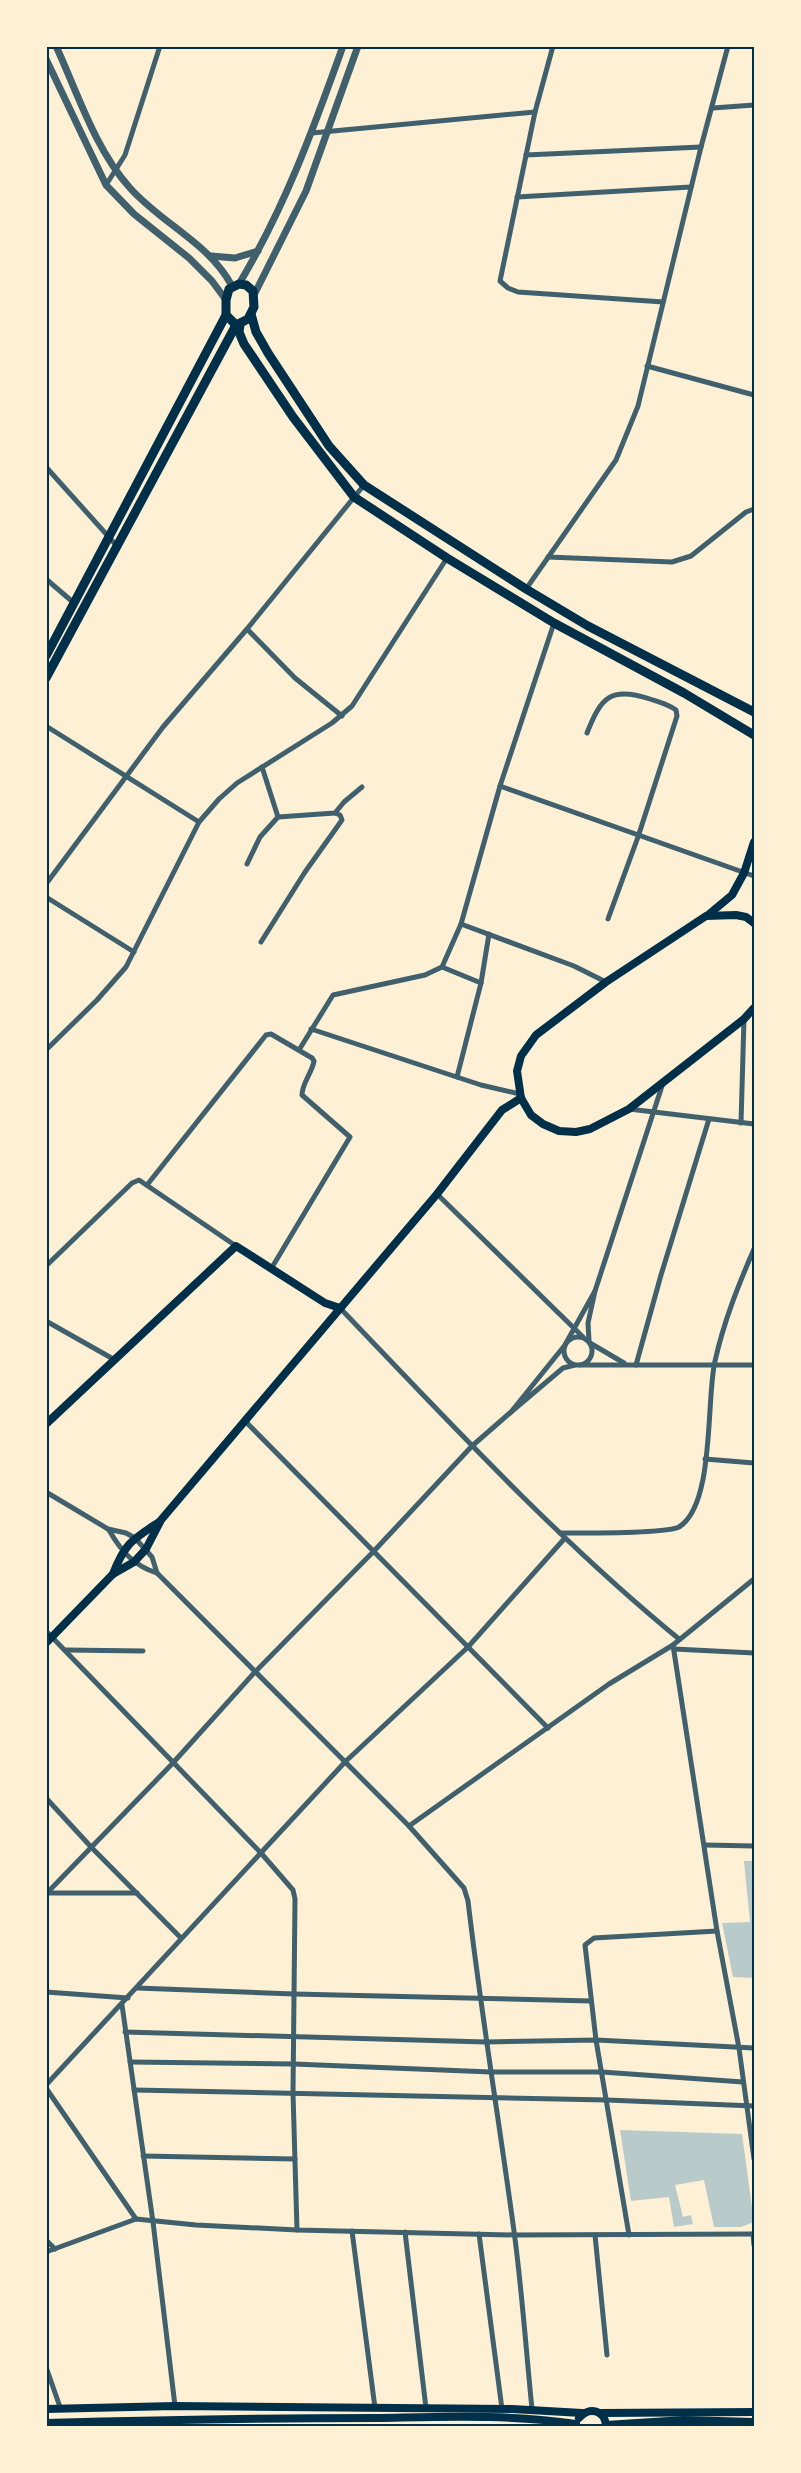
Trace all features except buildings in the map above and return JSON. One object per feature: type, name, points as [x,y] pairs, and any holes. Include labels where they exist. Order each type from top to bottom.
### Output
[{"type":"main road","points":[[56,660],[47,654],[226,315],[226,300],[236,285],[249,288],[254,295],[251,314],[256,332],[329,446],[364,485],[588,626],[754,712]]},
{"type":"main road","points":[[46,678],[222,348],[238,325],[251,314]]},
{"type":"main road","points":[[226,315],[238,325],[244,344],[293,417],[354,497],[447,558],[554,623],[754,735]]},
{"type":"main road","points":[[222,348],[233,344],[244,344]]},
{"type":"main road","points":[[732,721],[742,706]]},
{"type":"main road","points":[[754,842],[744,873],[732,895],[706,916],[606,982],[528,1043],[517,1071],[520,1096],[531,1115],[543,1124],[559,1131],[590,1130],[629,1109],[744,1019],[754,1008]]},
{"type":"main road","points":[[706,916],[736,915],[747,917],[754,923]]},
{"type":"main road","points":[[46,1643],[50,1634],[113,1574],[134,1562],[146,1549],[161,1520],[437,1194],[502,1110],[520,1096]]},
{"type":"main road","points":[[46,1424],[236,1246],[325,1304],[340,1308]]},
{"type":"main road","points":[[113,1574],[122,1551],[135,1538],[161,1520]]},
{"type":"main road","points":[[46,2409],[175,2406],[532,2409],[582,2413],[591,2410],[600,2413],[754,2412]]},
{"type":"main road","points":[[46,2423],[67,2425],[477,2417],[535,2419],[577,2425],[582,2413]]},
{"type":"main road","points":[[600,2413],[606,2426],[647,2420],[754,2422]]},
{"type":"street","points":[[56,46],[102,147],[115,170],[132,190],[211,256],[236,285],[280,210],[312,133],[343,46]]},
{"type":"street","points":[[106,185],[125,155],[160,46]]},
{"type":"street","points":[[254,295],[295,217],[358,46]]},
{"type":"street","points":[[553,46],[535,112],[500,280],[508,288],[518,292],[663,302]]},
{"type":"street","points":[[526,589],[616,460],[638,406],[728,46]]},
{"type":"street","points":[[46,59],[106,185],[134,214],[189,258],[212,280],[226,300]]},
{"type":"street","points":[[713,108],[754,105]]},
{"type":"street","points":[[312,133],[535,112]]},
{"type":"street","points":[[526,155],[701,147]]},
{"type":"street","points":[[517,197],[692,187]]},
{"type":"street","points":[[211,256],[235,258],[258,251]]},
{"type":"street","points":[[647,366],[754,395]]},
{"type":"street","points":[[46,467],[116,545]]},
{"type":"street","points":[[46,884],[198,684],[364,485]]},
{"type":"street","points":[[548,557],[672,562],[691,556],[746,512],[754,509]]},
{"type":"street","points":[[46,1050],[97,1000],[126,967],[199,822],[219,799],[262,767],[342,716],[361,695],[447,558]]},
{"type":"street","points":[[46,579],[74,603]]},
{"type":"street","points":[[299,1050],[333,995],[426,975],[442,967],[461,924],[500,786],[554,623]]},
{"type":"street","points":[[247,628],[295,678],[342,716]]},
{"type":"street","points":[[587,733],[594,714],[610,696],[616,693],[642,696],[670,705],[676,710],[677,716],[638,837],[608,919]]},
{"type":"street","points":[[46,726],[128,775],[199,822]]},
{"type":"street","points":[[262,767],[278,816]]},
{"type":"street","points":[[500,786],[638,837],[754,876]]},
{"type":"street","points":[[335,813],[362,787]]},
{"type":"street","points":[[248,864],[260,837],[278,816],[335,813],[340,815],[342,820],[305,872],[261,942]]},
{"type":"street","points":[[46,897],[134,952]]},
{"type":"street","points":[[461,924],[574,966],[606,982]]},
{"type":"street","points":[[457,1077],[481,983],[489,934]]},
{"type":"street","points":[[442,967],[481,983]]},
{"type":"street","points":[[741,1123],[744,1019]]},
{"type":"street","points":[[311,1029],[520,1096]]},
{"type":"street","points":[[147,1185],[262,1038],[271,1035],[299,1050],[314,1061],[302,1095],[350,1137],[271,1269]]},
{"type":"street","points":[[578,1365],[591,1357],[588,1323],[595,1291],[663,1083]]},
{"type":"street","points":[[629,1109],[754,1124]]},
{"type":"street","points":[[636,1365],[709,1119]]},
{"type":"street","points":[[46,1266],[132,1183],[139,1180],[236,1246]]},
{"type":"street","points":[[437,1194],[562,1316],[573,1330],[625,1364]]},
{"type":"street","points":[[560,1533],[655,1531],[678,1527],[691,1515],[701,1488],[714,1365],[728,1310],[754,1249]]},
{"type":"street","points":[[511,1412],[565,1344],[595,1291]]},
{"type":"street","points":[[340,1308],[565,1539],[679,1639]]},
{"type":"street","points":[[46,1321],[115,1360]]},
{"type":"street","points":[[565,1344],[573,1337],[583,1337]]},
{"type":"street","points":[[565,1344],[566,1358],[578,1365]]},
{"type":"street","points":[[47,1894],[172,1764],[255,1672],[375,1551],[472,1446],[563,1368],[578,1365],[625,1364],[754,1365]]},
{"type":"street","points":[[244,1421],[548,1728]]},
{"type":"street","points":[[705,1460],[754,1463]]},
{"type":"street","points":[[46,1492],[108,1529],[126,1533],[135,1538],[152,1557],[157,1573],[409,1826],[454,1875],[466,1894],[514,2235],[532,2409]]},
{"type":"street","points":[[108,1529],[122,1551],[134,1562],[141,1568],[157,1573]]},
{"type":"street","points":[[136,2219],[46,2086],[345,1762],[468,1647],[565,1539]]},
{"type":"street","points":[[409,1826],[609,1684],[674,1647],[679,1639],[754,1579]]},
{"type":"street","points":[[50,1634],[172,1764],[261,1853],[293,1890],[293,2093],[297,2230]]},
{"type":"street","points":[[674,1647],[754,1653]]},
{"type":"street","points":[[674,1647],[687,1745],[705,1845],[717,1931],[739,2048],[754,2158]]},
{"type":"street","points":[[66,1650],[143,1652]]},
{"type":"street","points":[[46,1798],[181,1938]]},
{"type":"street","points":[[705,1845],[754,1846]]},
{"type":"street","points":[[47,1894],[137,1893]]},
{"type":"street","points":[[629,2235],[596,2040],[584,1949],[591,1938],[717,1931]]},
{"type":"street","points":[[137,1988],[591,2001]]},
{"type":"street","points":[[46,1992],[128,1998]]},
{"type":"street","points":[[122,2005],[153,2222],[175,2406]]},
{"type":"street","points":[[125,2032],[486,2042],[596,2040],[754,2048]]},
{"type":"street","points":[[130,2062],[294,2064],[491,2072],[602,2072],[743,2082]]},
{"type":"street","points":[[134,2090],[607,2100],[754,2106]]},
{"type":"street","points":[[143,2156],[295,2158]]},
{"type":"street","points":[[46,2252],[136,2219],[153,2222],[297,2230],[514,2235],[754,2234],[754,2245]]},
{"type":"street","points":[[352,2231],[375,2408]]},
{"type":"street","points":[[405,2232],[426,2408]]},
{"type":"street","points":[[479,2234],[502,2409]]},
{"type":"street","points":[[595,2235],[607,2355]]},
{"type":"street","points":[[46,2240],[55,2249]]},
{"type":"street","points":[[46,2367],[60,2407]]},
{"type":"shaded area","points":[[744,1861],[754,1861],[754,1978],[733,1977],[722,1923],[750,1922]]},
{"type":"shaded area","points":[[620,2130],[742,2134],[754,2222],[741,2227],[714,2227],[704,2180],[675,2185],[683,2217],[691,2215],[693,2224],[674,2227],[669,2197],[631,2201]]}]
